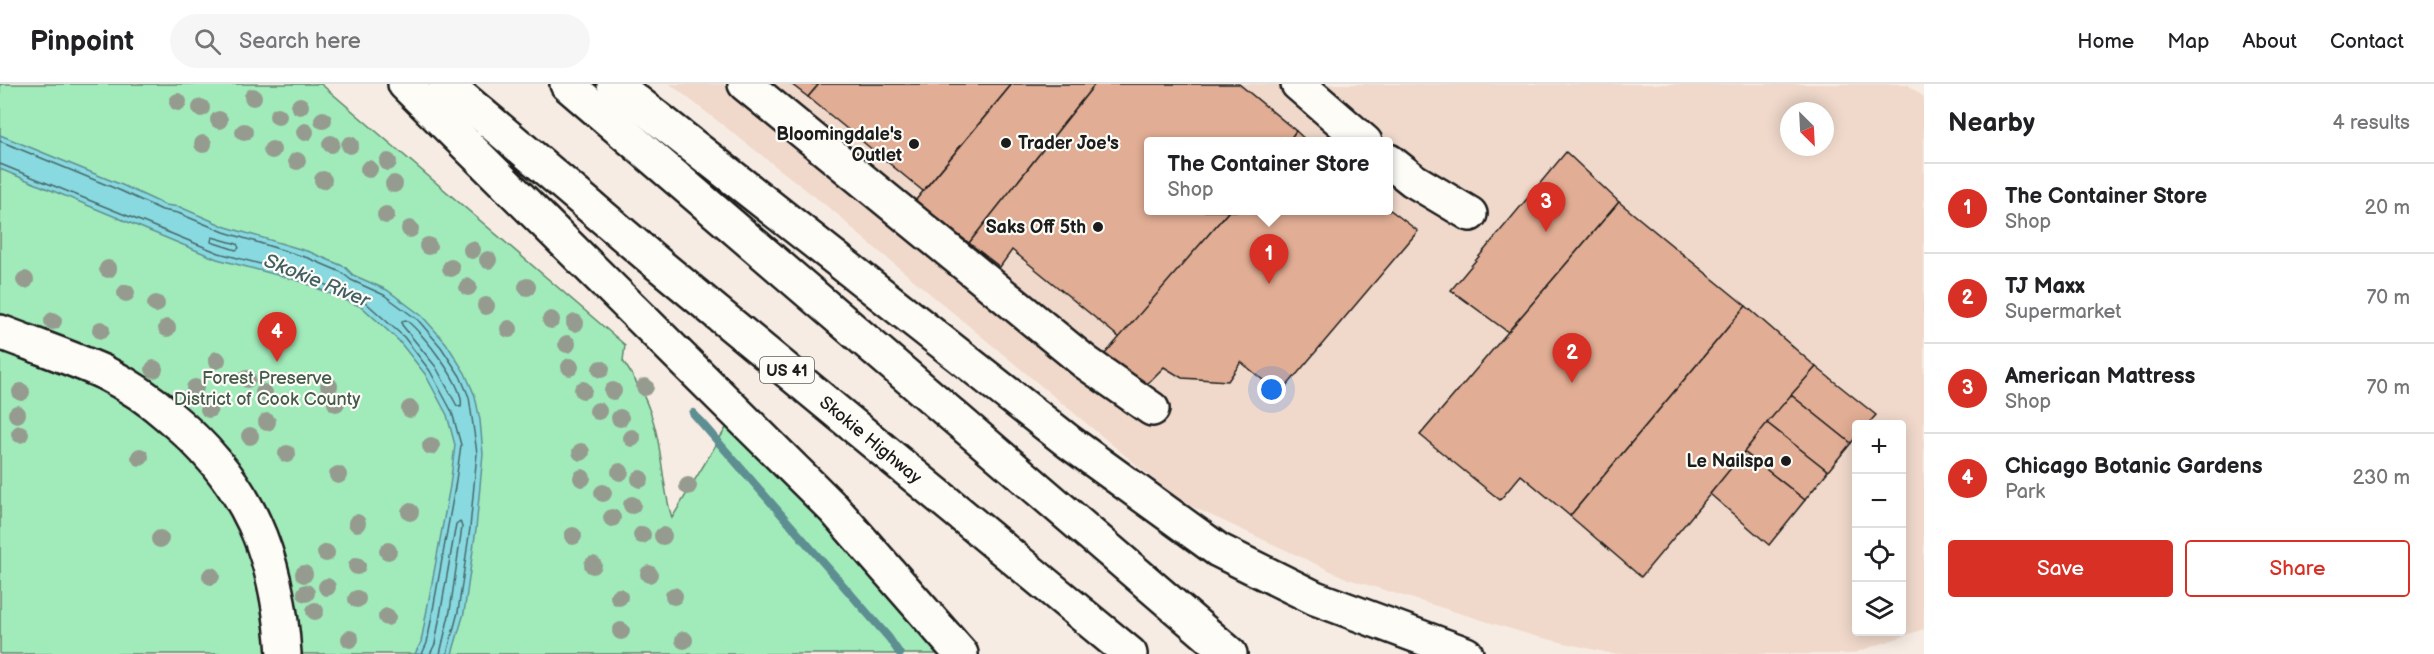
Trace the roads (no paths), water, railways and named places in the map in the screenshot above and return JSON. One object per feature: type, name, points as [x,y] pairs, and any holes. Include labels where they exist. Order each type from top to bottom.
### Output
[{"type":"main road","points":[[405,84],[834,509],[961,654]]},
{"type":"main road","name":"Skokie Highway","points":[[446,84],[658,264],[1130,654]]},
{"type":"main road","points":[[567,84],[1230,654]]},
{"type":"main road","points":[[614,84],[1069,442],[1218,550],[1315,598],[1466,654]]},
{"type":"main road","points":[[745,84],[1085,362],[1152,409]]},
{"type":"main road","points":[[1298,84],[1360,137]]},
{"type":"main road","points":[[1393,164],[1413,180],[1470,214]]},
{"type":"main road","points":[[0,332],[104,373],[135,391],[190,434],[214,459],[234,485],[252,516],[265,549],[281,615],[284,654]]},
{"type":"water","name":"Skokie River","points":[[0,135],[165,205],[180,207],[226,227],[310,252],[345,267],[353,275],[387,290],[422,316],[446,343],[465,373],[475,396],[483,454],[476,529],[464,613],[452,654],[415,654],[421,642],[450,486],[455,445],[447,415],[425,374],[399,341],[362,307],[300,281],[217,259],[0,169]]},
{"type":"waterway","points":[[693,413],[889,638],[900,654]]},
{"type":"place","name":"Trader Joe's","points":[[1006,143]]},
{"type":"place","name":"Bloomingdale's Outlet","points":[[914,144]]},
{"type":"place","name":"Saks Off 5th","points":[[1098,227]]},
{"type":"place","name":"American Mattress","points":[[1546,232]]},
{"type":"place","name":"The Container Store","points":[[1269,284]]},
{"type":"place","name":"Chicago Botanic Gardens","points":[[277,362]]},
{"type":"place","name":"TJ Maxx","points":[[1572,383]]},
{"type":"place","name":"Le Nailspa","points":[[1786,461]]},
{"type":"park label","name":"Forest Preserve District of Cook County","points":[[267,388]]}]
